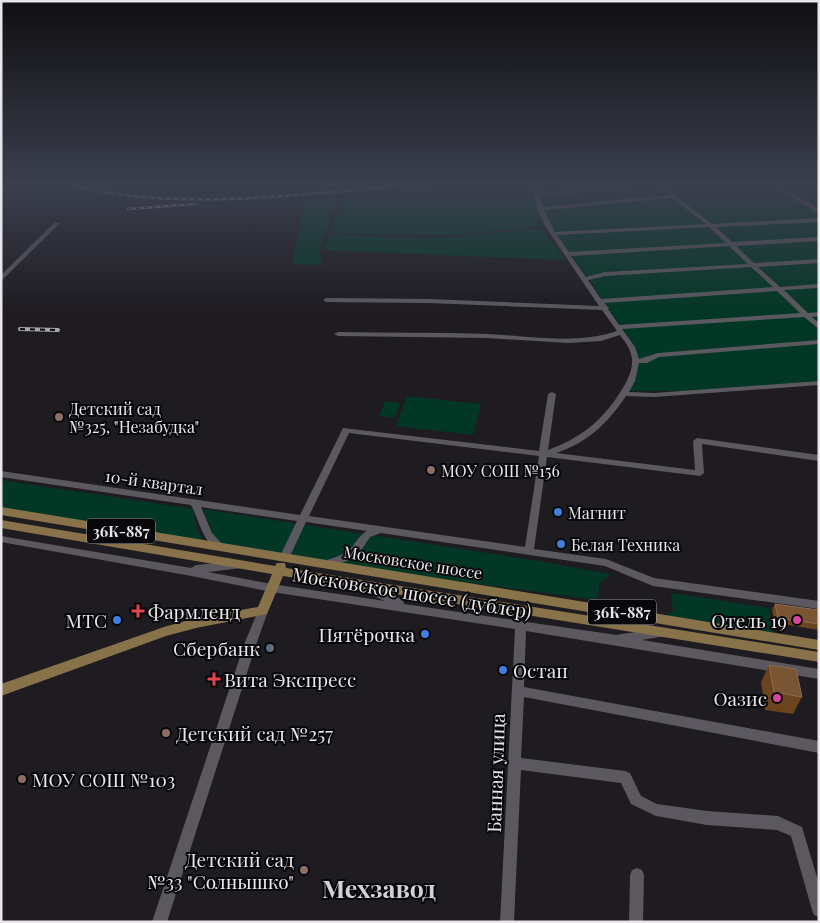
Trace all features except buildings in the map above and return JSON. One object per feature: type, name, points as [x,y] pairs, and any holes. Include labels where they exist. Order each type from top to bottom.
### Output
[{"type":"main road","name":"Московское шоссе","points":[[1,511],[819,645]]},
{"type":"main road","name":"Московское шоссе","points":[[1,524],[362,585],[819,657]]},
{"type":"main road","points":[[1,690],[164,632],[196,623],[263,611],[284,558]]},
{"type":"street","points":[[1,279],[54,228]]},
{"type":"street","points":[[544,454],[567,446],[585,436],[604,420],[623,394],[632,376],[636,361],[628,339],[619,330],[606,308],[550,228]]},
{"type":"street","points":[[553,234],[656,228]]},
{"type":"street","points":[[713,228],[819,327]]},
{"type":"street","points":[[567,254],[819,239]]},
{"type":"street","points":[[586,279],[605,274],[819,261]]},
{"type":"street","points":[[601,301],[819,286]]},
{"type":"street","points":[[326,300],[429,301],[606,308]]},
{"type":"street","points":[[338,334],[487,336],[568,341],[601,339],[619,330],[819,314]]},
{"type":"street","points":[[636,361],[644,361],[658,355],[819,342]]},
{"type":"street","points":[[623,394],[664,394],[819,383]]},
{"type":"street","points":[[552,394],[529,552],[606,563],[652,582],[819,605]]},
{"type":"street","points":[[284,558],[346,430],[700,473],[698,441],[819,458]]},
{"type":"street","name":"10-й квартал","points":[[1,474],[529,552]]},
{"type":"street","points":[[194,503],[199,508],[208,536],[219,546]]},
{"type":"street","points":[[328,564],[348,556],[367,535],[380,529]]},
{"type":"street","name":"Московское шоссе (дублер)","points":[[1,539],[272,588],[611,639],[819,674]]},
{"type":"street","points":[[186,571],[241,564]]},
{"type":"street","points":[[362,585],[406,607]]},
{"type":"street","points":[[159,922],[263,611]]},
{"type":"street","name":"Банная улица","points":[[507,922],[521,626]]},
{"type":"street","points":[[611,639],[664,633]]},
{"type":"street","points":[[517,691],[819,747]]},
{"type":"street","points":[[515,763],[625,777],[636,800],[656,810],[707,818],[778,823],[797,832],[819,910]]},
{"type":"street","points":[[636,922],[637,875]]},
{"type":"green space","points":[[299,228],[327,228],[319,251],[322,265],[292,264]]},
{"type":"green space","points":[[332,228],[523,228],[445,236],[330,233]]},
{"type":"green space","points":[[541,228],[566,260],[324,250],[329,235],[442,238]]},
{"type":"green space","points":[[553,228],[819,228],[819,382],[692,391],[625,391],[634,377],[632,345],[589,279]]},
{"type":"green space","points":[[407,396],[481,404],[473,435],[396,426]]},
{"type":"green space","points":[[385,401],[400,403],[395,418],[379,416]]},
{"type":"green space","points":[[1,480],[193,509],[198,531],[206,544],[1,512]]},
{"type":"green space","points":[[203,509],[539,561],[609,574],[609,577],[600,582],[597,600],[328,564],[225,547],[215,539]]},
{"type":"green space","points":[[671,593],[769,608],[773,634],[665,616],[673,611]]},
{"type":"railway","points":[[20,329],[58,330]]},
{"type":"place","name":"Детский сад №325, \"Незабудка\"","points":[[59,417]]},
{"type":"place","name":"МОУ СОШ №156","points":[[431,470]]},
{"type":"place","name":"Магнит","points":[[558,512]]},
{"type":"place","name":"Белая Техника","points":[[561,544]]},
{"type":"place","name":"Фармленд","points":[[138,611]]},
{"type":"place","name":"МТС","points":[[117,620]]},
{"type":"place","name":"Отель 19","points":[[797,620]]},
{"type":"place","name":"Пятёрочка","points":[[425,634]]},
{"type":"place","name":"Сбербанк","points":[[270,648]]},
{"type":"place","name":"Остап","points":[[503,670]]},
{"type":"place","name":"Вита Экспресс","points":[[214,679]]},
{"type":"place","name":"Оазис","points":[[777,698]]},
{"type":"place","name":"Детский сад №257","points":[[166,733]]},
{"type":"place","name":"МОУ СОШ №103","points":[[22,779]]},
{"type":"place","name":"Детский сад №33 \"Солнышко\"","points":[[304,870]]},
{"type":"district","name":"Мехзавод","points":[[379,887]]}]
